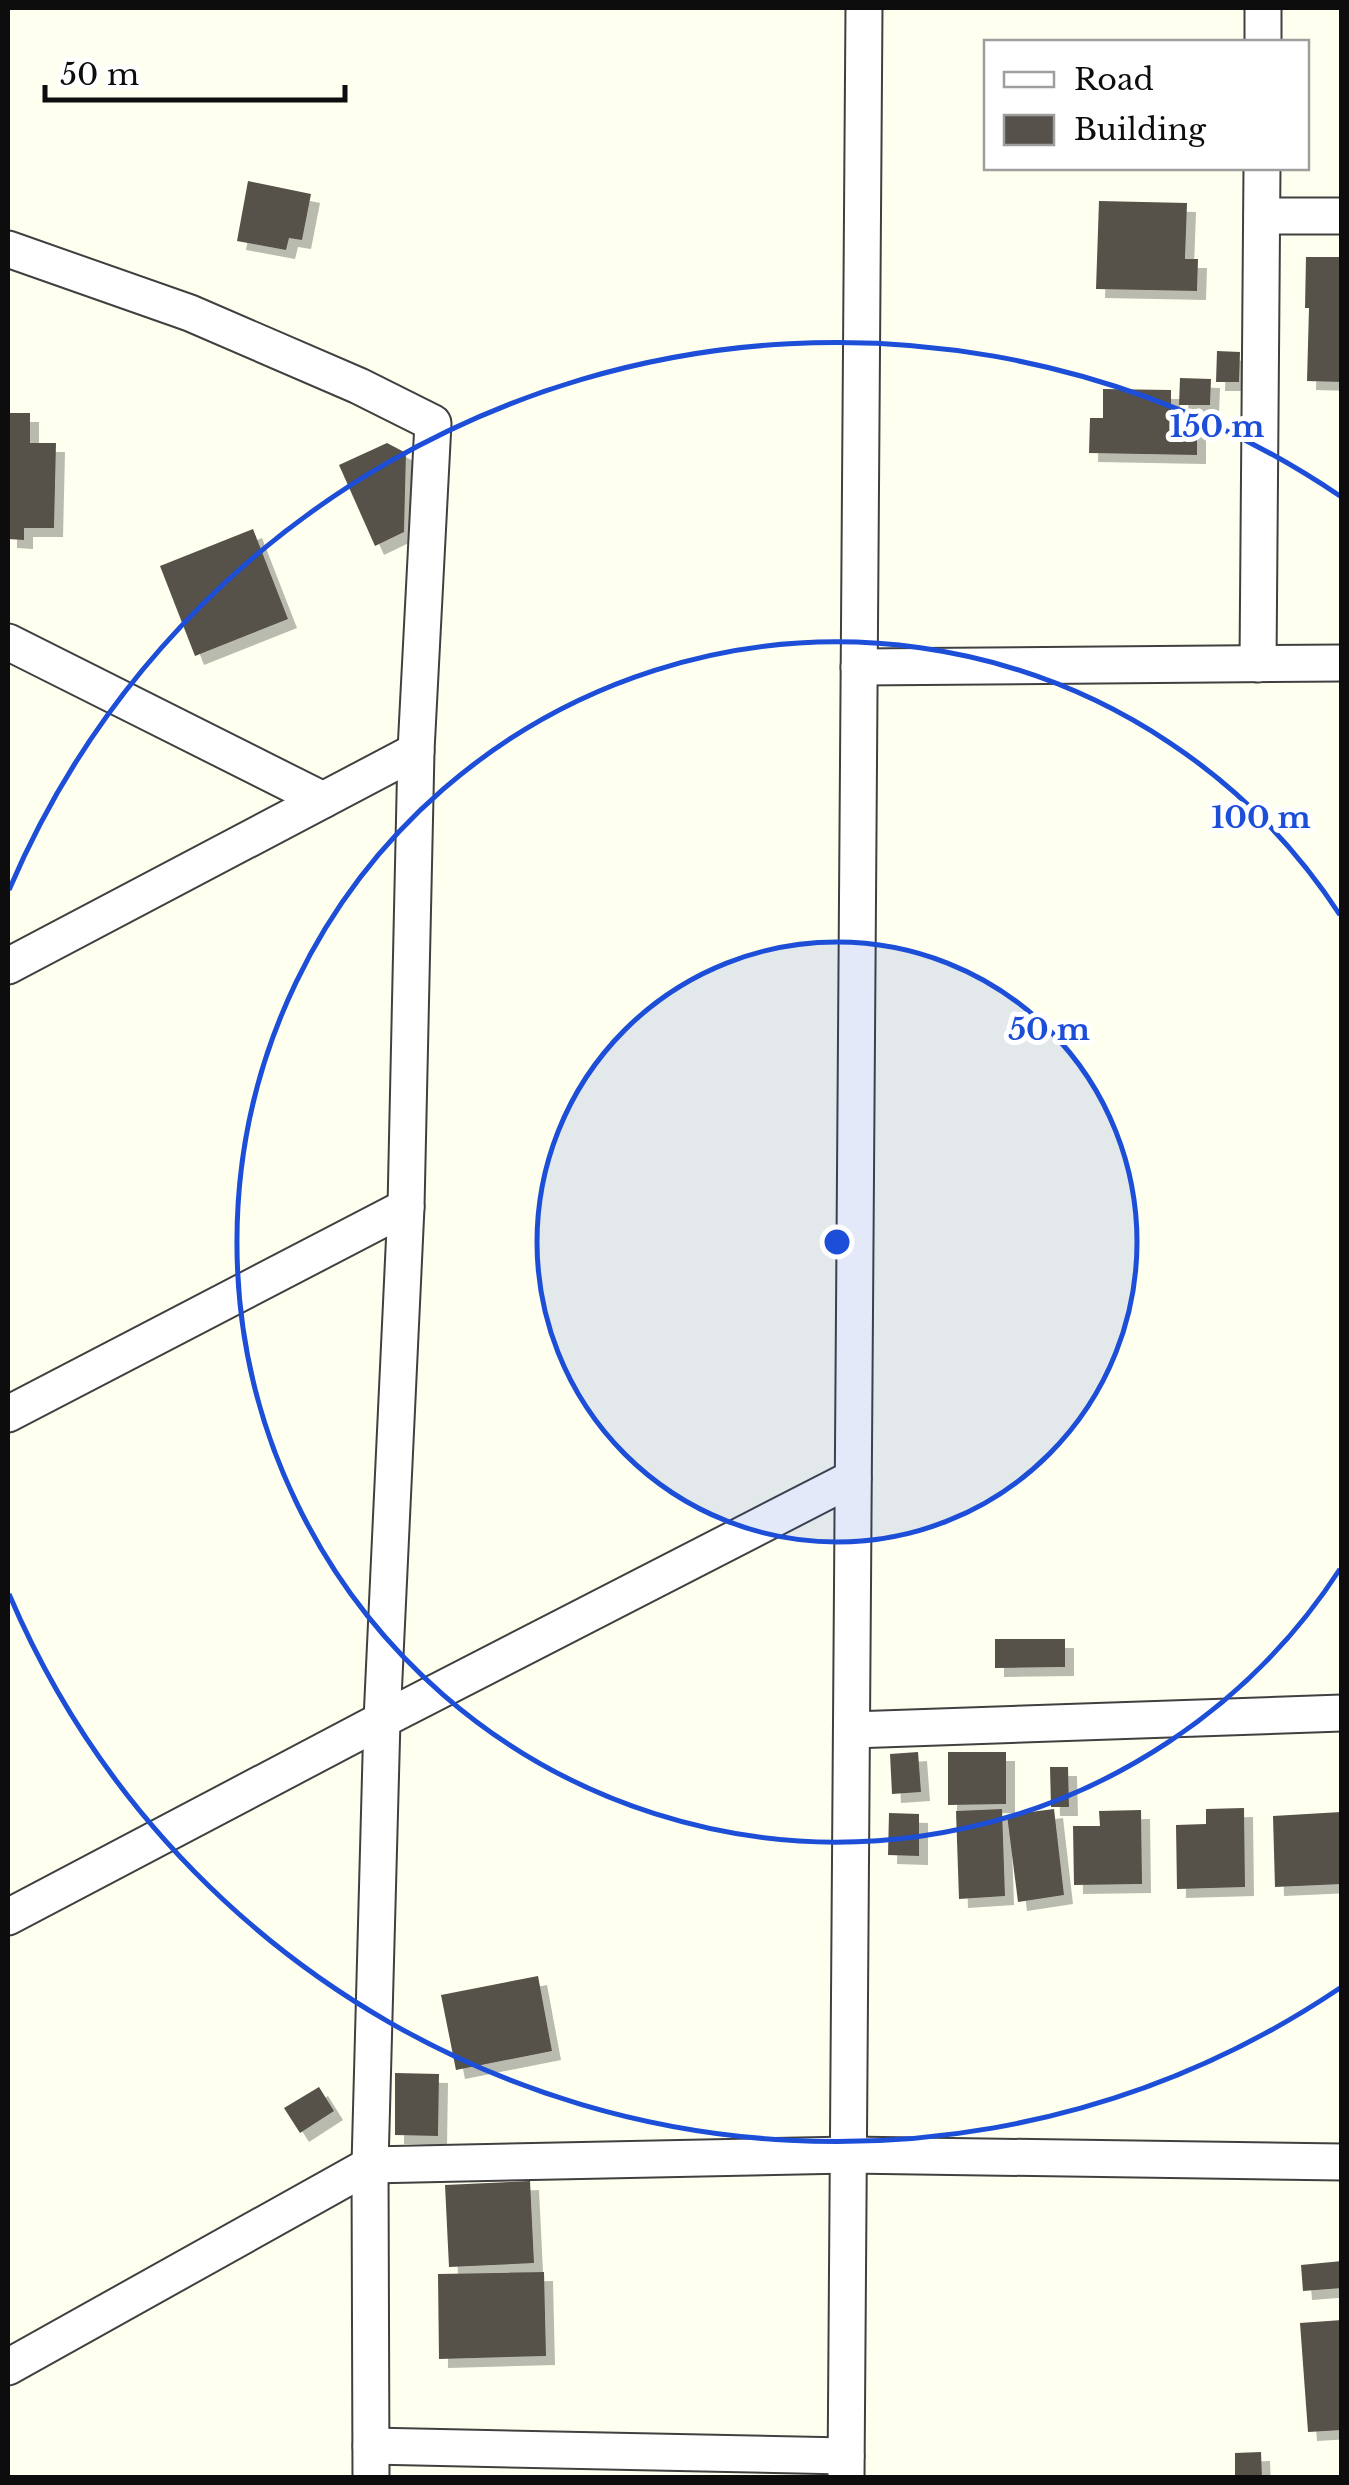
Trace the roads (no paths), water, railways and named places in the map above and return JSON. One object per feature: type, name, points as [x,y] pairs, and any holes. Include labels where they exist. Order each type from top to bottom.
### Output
[{"type":"street","points":[[8,249],[190,314],[359,386],[433,424],[416,751],[406,1207],[382,1720],[370,2164],[371,2462],[846,2467],[864,8]]},
{"type":"street","points":[[1263,40],[1264,8]]},
{"type":"street","points":[[1258,664],[1262,170]]},
{"type":"street","points":[[1262,216],[1342,216]]},
{"type":"street","points":[[8,642],[324,800]]},
{"type":"street","points":[[859,667],[1342,663]]},
{"type":"street","points":[[8,966],[416,751]]},
{"type":"street","points":[[8,1414],[406,1207]]},
{"type":"street","points":[[8,1917],[853,1478]]},
{"type":"street","points":[[852,1730],[1342,1713]]},
{"type":"street","points":[[8,2367],[370,2164],[849,2155],[1342,2162]]}]
